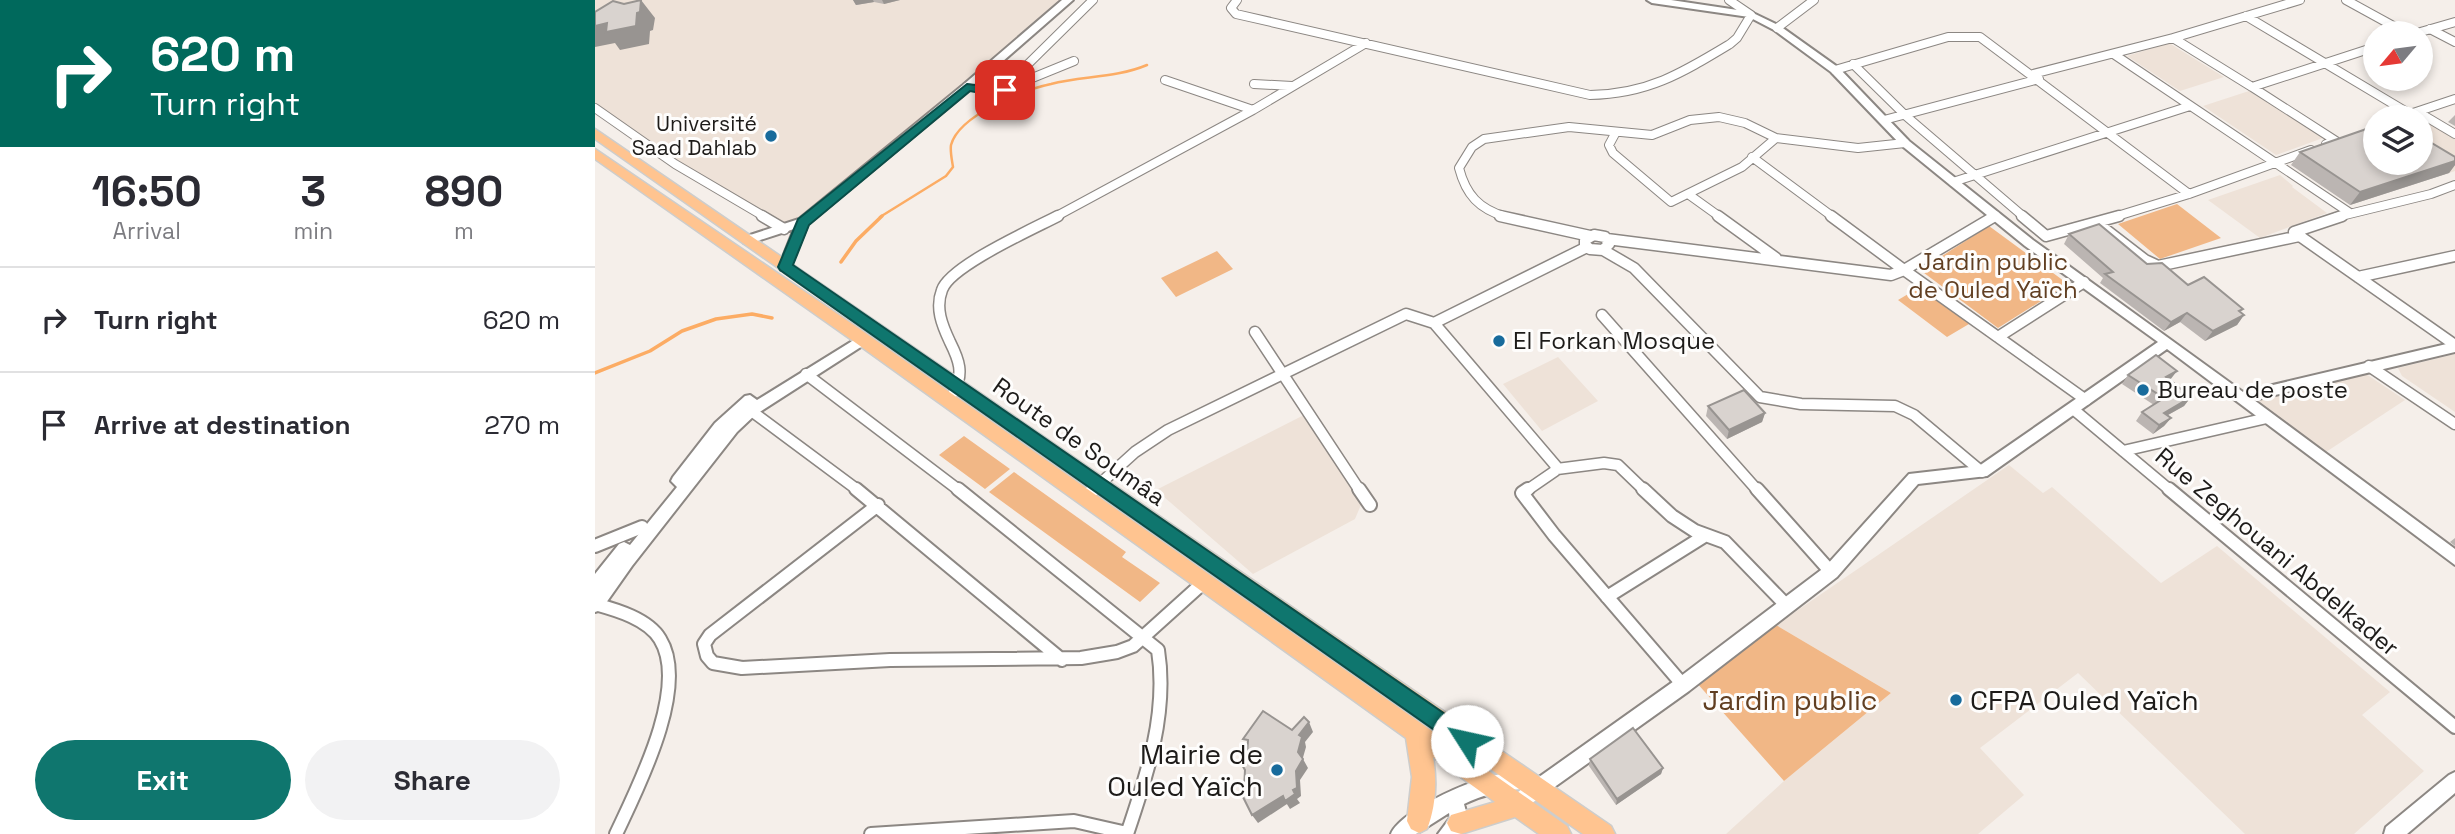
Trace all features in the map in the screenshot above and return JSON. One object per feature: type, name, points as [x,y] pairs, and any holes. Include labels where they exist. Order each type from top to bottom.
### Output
[{"type":"highway","name":"Route de Soumâa","points":[[595,133],[748,240],[952,394],[1091,491],[1603,834]]},
{"type":"highway","name":"Route de Soumâa","points":[[595,153],[859,337],[952,394]]},
{"type":"highway","name":"Route de Soumâa","points":[[1091,491],[1204,582],[1559,834]]},
{"type":"highway","points":[[1410,828],[1425,784],[1421,748],[1415,733]]},
{"type":"highway","points":[[1452,820],[1490,815],[1515,805]]},
{"type":"street","points":[[748,240],[803,222],[1068,0]]},
{"type":"street","points":[[980,75],[1001,79],[1023,69],[1093,0]]},
{"type":"street","points":[[1237,0],[1231,8],[1236,14],[1590,95],[1633,93],[1669,80],[1730,44],[1737,38],[1751,15]]},
{"type":"street","points":[[1652,0],[1751,15]]},
{"type":"street","points":[[1729,0],[1777,29],[1835,70],[1905,143],[2029,243],[2167,342],[2455,558]]},
{"type":"street","points":[[1777,29],[1814,0]]},
{"type":"street","points":[[1884,120],[1906,116],[2036,77],[2097,56],[2115,55],[2300,0]]},
{"type":"street","points":[[2346,0],[2384,21]]},
{"type":"street","points":[[2246,16],[2395,105]]},
{"type":"street","points":[[2433,28],[2455,22]]},
{"type":"street","points":[[2433,31],[2455,42]]},
{"type":"street","points":[[1835,70],[1948,37],[1967,35],[1989,41],[2189,194]]},
{"type":"street","points":[[2173,38],[2336,141]]},
{"type":"street","points":[[952,394],[961,372],[941,325],[938,303],[941,287],[956,271],[1253,110],[1366,43]]},
{"type":"street","points":[[2252,87],[2363,51]]},
{"type":"street","points":[[2115,55],[2350,213]]},
{"type":"street","points":[[967,87],[991,92],[1005,90],[1074,61]]},
{"type":"street","points":[[1853,64],[1906,116],[2046,236]]},
{"type":"street","points":[[1165,80],[1253,110]]},
{"type":"street","points":[[1254,84],[1292,86]]},
{"type":"street","points":[[2433,106],[2455,99]]},
{"type":"street","points":[[1953,182],[2190,106]]},
{"type":"street","points":[[595,108],[675,164],[784,229]]},
{"type":"street","points":[[1905,143],[1858,148],[1776,138],[1745,123],[1720,117],[1690,120],[1652,135],[1569,127],[1498,135],[1472,146],[1459,168],[1465,188],[1475,202],[1519,222],[1601,236],[1605,244],[1634,268],[1760,397],[1801,404],[1895,406],[1914,415],[1982,472]]},
{"type":"street","points":[[2433,124],[2455,134]]},
{"type":"street","points":[[1616,132],[1609,145],[1613,153],[1671,202],[1742,167],[1776,138]]},
{"type":"street","points":[[2029,243],[2189,194],[2349,136]]},
{"type":"street","name":"Rue Zeghouani Abdelkader","points":[[1752,158],[1998,337],[2079,404],[2123,451],[2455,727]]},
{"type":"street","points":[[2455,185],[2431,194],[2350,213],[2294,232],[2455,346]]},
{"type":"street","points":[[1688,194],[1776,259]]},
{"type":"street","points":[[1434,323],[1587,247],[1594,250],[1605,244],[1776,259],[1891,275],[1995,216]]},
{"type":"street","points":[[785,267],[803,222]]},
{"type":"street","points":[[2097,223],[2145,260],[2158,266],[2299,236]]},
{"type":"street","points":[[1587,247],[1585,242],[1590,236]]},
{"type":"street","points":[[2358,277],[2455,256]]},
{"type":"street","points":[[1998,337],[2084,282]]},
{"type":"street","points":[[1091,491],[1152,439],[1406,314],[1434,323],[1557,469]]},
{"type":"street","points":[[1602,315],[1831,572]]},
{"type":"street","points":[[1255,332],[1370,505]]},
{"type":"street","points":[[616,834],[652,748],[671,672],[667,652],[660,638],[646,625],[595,604],[638,545],[747,408],[806,374],[859,337]]},
{"type":"street","points":[[595,586],[720,427],[859,337]]},
{"type":"street","points":[[1515,805],[1531,784],[1683,685],[1831,572],[1914,478],[1982,472],[2167,342]]},
{"type":"street","points":[[2240,398],[2455,346]]},
{"type":"street","points":[[2369,366],[2455,424]]},
{"type":"street","points":[[806,374],[974,501],[1157,650],[1161,688],[1148,766],[1127,834],[1091,824],[1064,821],[871,834]]},
{"type":"street","points":[[747,408],[878,505],[1062,660]]},
{"type":"street","points":[[2123,451],[2267,418]]},
{"type":"street","points":[[1683,685],[1522,493],[1557,469],[1613,463],[1672,516],[1725,542],[1786,605]]},
{"type":"street","points":[[878,505],[710,635],[704,644],[707,656],[713,663],[742,668],[890,660],[1062,660],[1117,652],[1143,638],[1204,582]]},
{"type":"street","points":[[595,546],[642,527]]},
{"type":"street","points":[[1607,597],[1706,535]]},
{"type":"street","points":[[1410,828],[1452,820],[1488,785],[1505,780],[1531,784]]},
{"type":"street","points":[[2393,834],[2455,781]]},
{"type":"shaded area","name":"Université Saad Dahlab","points":[[595,0],[1068,0],[803,222],[784,229],[595,108]]},
{"type":"shaded area","points":[[2169,43],[2224,77],[2180,91],[2127,56]]},
{"type":"shaded area","points":[[2249,91],[2323,138],[2276,155],[2203,106]]},
{"type":"shaded area","points":[[2433,125],[2455,138],[2455,171],[2449,173],[2433,163]]},
{"type":"shaded area","points":[[2280,175],[2327,213],[2260,238],[2208,200]]},
{"type":"shaded area","points":[[2455,354],[2455,412],[2402,376],[2398,368]]},
{"type":"shaded area","points":[[1558,357],[1598,401],[1542,431],[1503,384]]},
{"type":"shaded area","points":[[2363,372],[2405,400],[2326,452],[2254,399]]},
{"type":"shaded area","points":[[1304,415],[1363,500],[1355,519],[1253,574],[1156,490]]},
{"type":"shaded area","points":[[2009,465],[2043,493],[2052,487],[2161,583],[2217,546],[2390,692],[2362,715],[2424,771],[2354,834],[2245,834],[2078,673],[1980,748],[2024,795],[1978,834],[1726,834],[1784,781],[1891,693],[1776,625]]},
{"type":"green space","points":[[2177,204],[2221,238],[2160,259],[2118,224]]},
{"type":"green space","name":"Jardin public de Ouled Yaïch","points":[[1989,226],[2068,284],[1998,328],[1920,270]]},
{"type":"green space","points":[[1217,251],[1233,269],[1176,297],[1161,278]]},
{"type":"green space","points":[[1920,287],[1969,324],[1947,337],[1898,300]]},
{"type":"green space","points":[[964,436],[1010,469],[985,489],[939,455]]},
{"type":"green space","points":[[1014,472],[1126,552],[1122,557],[1160,583],[1140,602],[989,492]]},
{"type":"green space","name":"Jardin public","points":[[1776,625],[1891,693],[1784,781],[1696,682]]},
{"type":"building","points":[[641,0],[636,26],[606,32],[607,23],[595,26],[595,12],[613,1],[624,4]]},
{"type":"building","points":[[2363,130],[2363,175],[2412,175],[2360,192],[2300,152]]},
{"type":"building","points":[[2433,144],[2455,157],[2455,161],[2433,168]]},
{"type":"building","points":[[2099,224],[2147,264],[2162,263],[2188,285],[2204,277],[2243,309],[2239,311],[2244,315],[2213,331],[2187,313],[2171,322],[2105,274],[2113,272],[2069,234]]},
{"type":"building","points":[[2156,355],[2177,371],[2166,377],[2191,397],[2164,413],[2171,418],[2159,425],[2142,412],[2164,398],[2128,375]]},
{"type":"building","points":[[1744,390],[1765,413],[1729,430],[1708,406]]},
{"type":"building","name":"Mairie de Ouled Yaïch","points":[[1263,711],[1292,730],[1304,717],[1309,722],[1299,735],[1302,737],[1298,752],[1303,759],[1296,771],[1297,788],[1293,790],[1295,794],[1285,801],[1283,796],[1252,815],[1240,791],[1244,788],[1245,770],[1241,763],[1247,755],[1248,740],[1243,739]]},
{"type":"building","points":[[1633,728],[1663,768],[1617,799],[1590,759]]},
{"type":"waterway","points":[[880,217],[946,176],[953,167],[951,145],[956,134],[993,106],[1039,87],[1147,65]]},
{"type":"waterway","points":[[841,262],[856,241],[882,216]]},
{"type":"waterway","points":[[595,373],[650,351],[682,331],[716,319],[752,314],[772,318]]},
{"type":"place","name":"Université Saad Dahlab","points":[[771,136]]},
{"type":"place","name":"El Forkan Mosque","points":[[1499,341]]},
{"type":"place","name":"Bureau de poste","points":[[2143,390]]},
{"type":"place","name":"CFPA Ouled Yaïch","points":[[1956,700]]},
{"type":"place","name":"Mairie de Ouled Yaïch","points":[[1277,770]]},
{"type":"route","points":[[1005,90],[991,92],[967,87],[803,222],[793,241],[785,267],[1467,741]]}]
